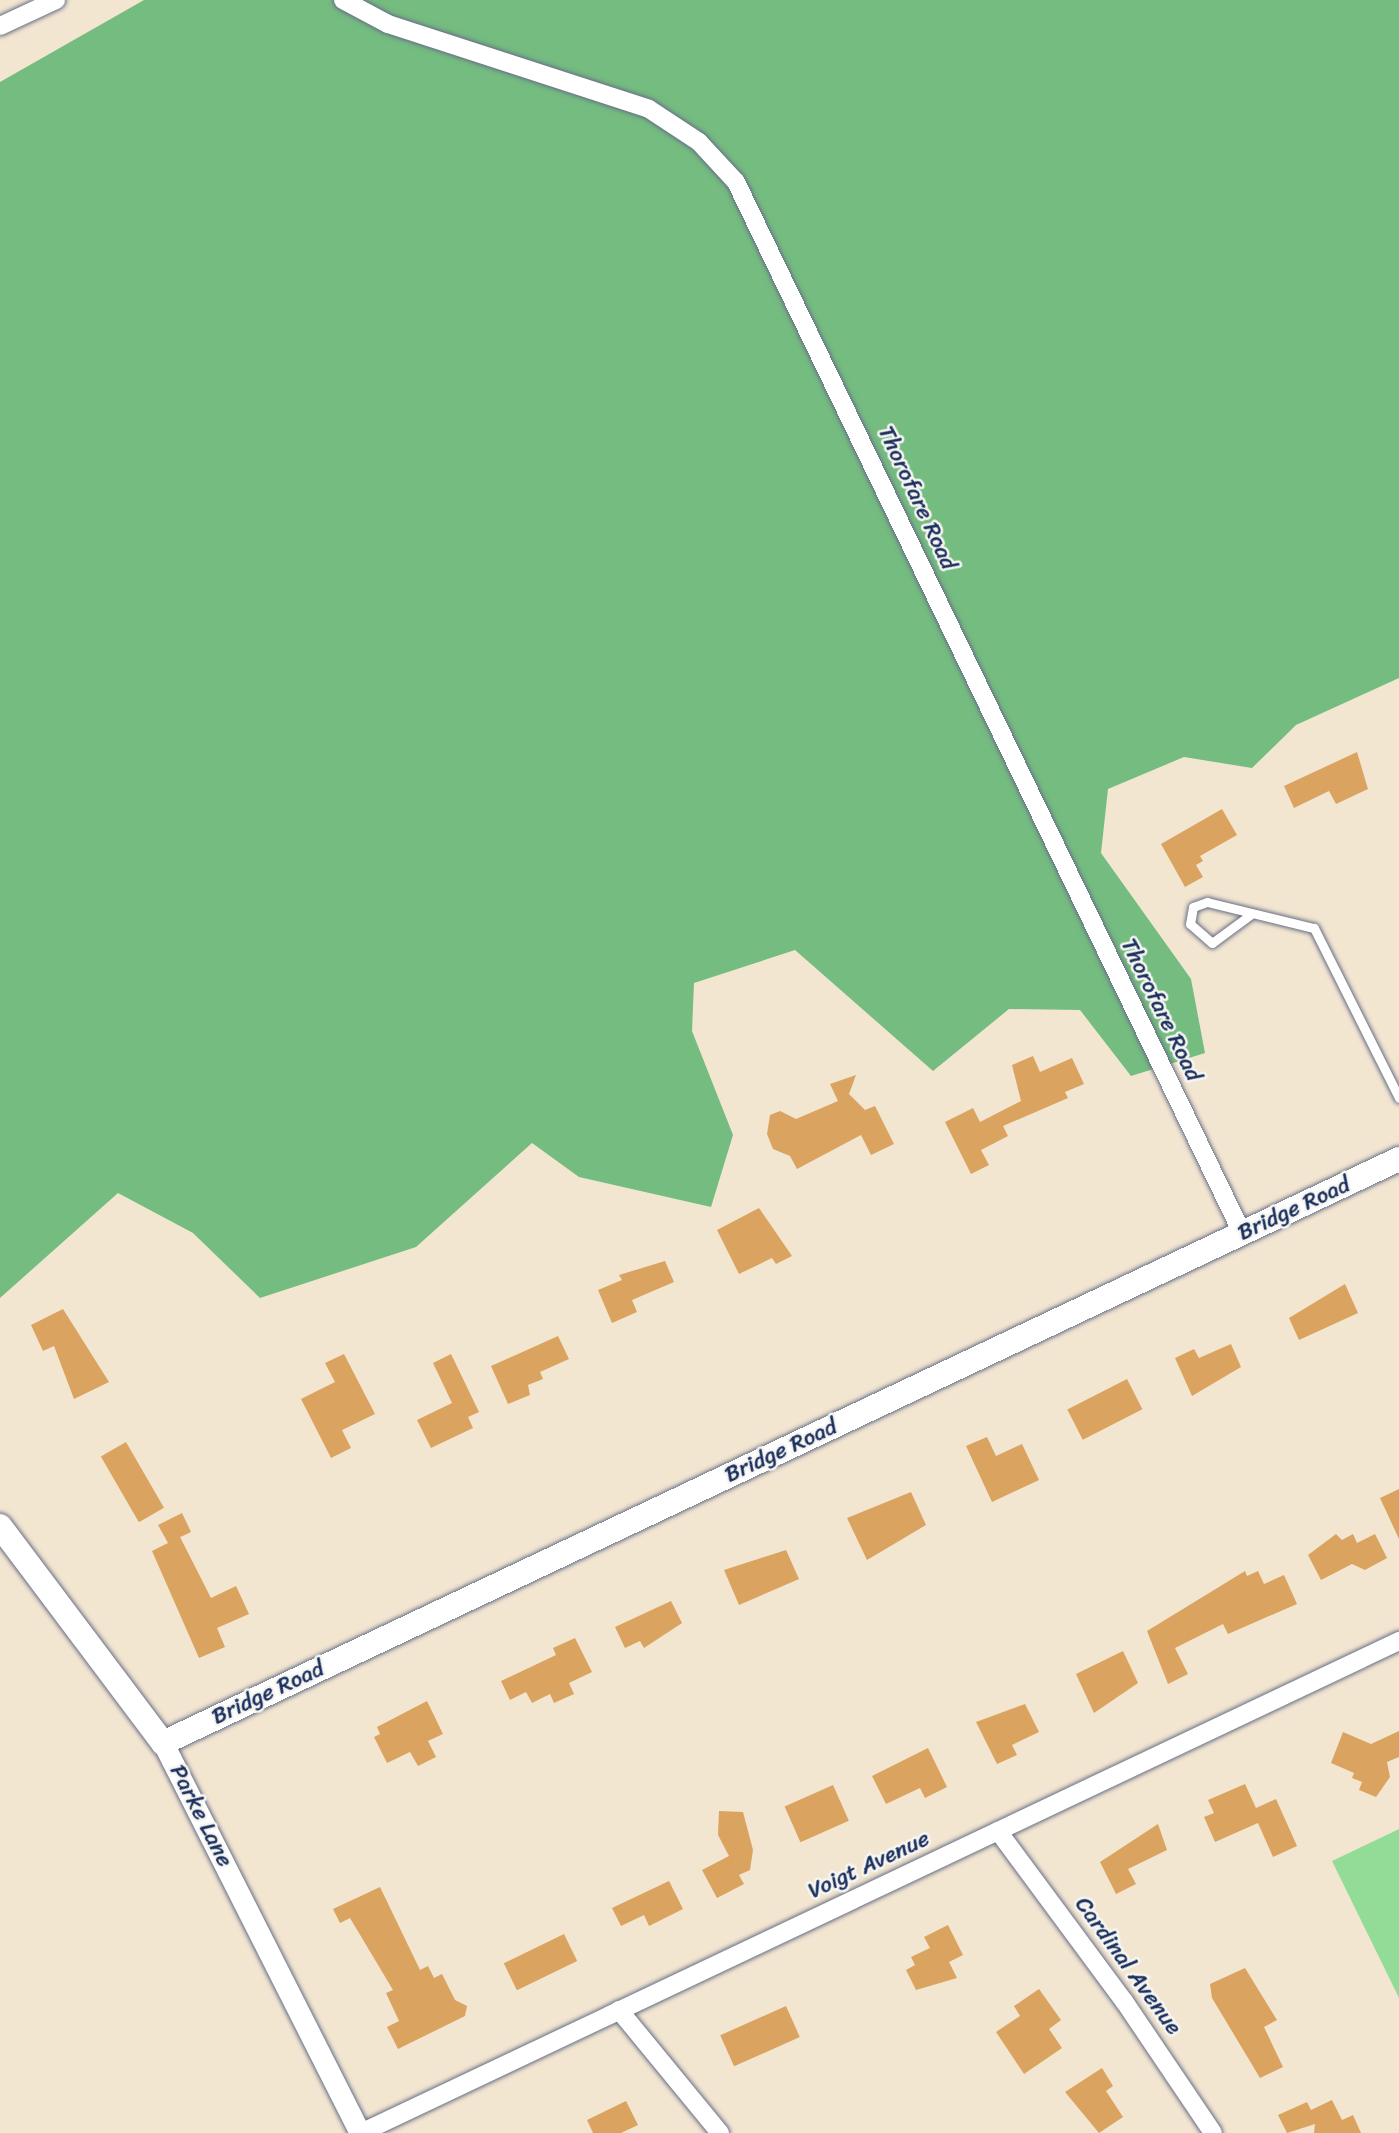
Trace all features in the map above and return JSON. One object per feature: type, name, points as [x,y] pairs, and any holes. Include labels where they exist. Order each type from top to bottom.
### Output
[{"type":"main road","name":"Bridge Road","points":[[163,1743],[1399,1159]]},
{"type":"main road","name":"Parke Lane","points":[[0,1526],[163,1743]]},
{"type":"street","points":[[0,26],[56,0]]},
{"type":"street","name":"Thorofare Road","points":[[343,0],[388,24],[649,108],[699,142],[736,182],[1242,1233]]},
{"type":"street","name":"Voigt Avenue","points":[[360,2133],[1399,1641]]},
{"type":"street","name":"Parke Lane","points":[[163,1743],[360,2133]]},
{"type":"street","name":"Cardinal Avenue","points":[[998,1831],[1131,2010],[1213,2133]]},
{"type":"street","points":[[619,2010],[720,2133]]},
{"type":"lane","points":[[1250,915],[1212,943],[1190,924],[1193,907],[1207,902],[1250,915],[1314,928],[1399,1098]]},
{"type":"green space","points":[[144,0],[1399,0],[1399,678],[1296,725],[1252,768],[1184,757],[1108,789],[1101,853],[1191,979],[1205,1053],[1131,1076],[1080,1010],[1009,1009],[933,1071],[795,950],[694,983],[692,1031],[733,1135],[711,1207],[579,1177],[532,1143],[416,1247],[260,1298],[193,1233],[118,1193],[0,1298],[0,82]]},
{"type":"green space","points":[[1399,1829],[1399,1998],[1332,1861]]},
{"type":"building","points":[[1357,752],[1368,789],[1336,804],[1329,791],[1294,808],[1284,786]]},
{"type":"building","points":[[1222,809],[1237,835],[1200,856],[1203,861],[1196,865],[1203,877],[1185,887],[1161,844]]},
{"type":"building","points":[[1033,1056],[1040,1072],[1072,1058],[1084,1084],[1065,1092],[1068,1098],[1003,1126],[1008,1136],[981,1150],[989,1165],[971,1174],[945,1122],[973,1108],[980,1122],[1021,1101],[1012,1065]]},
{"type":"building","points":[[856,1075],[849,1094],[865,1110],[875,1106],[894,1144],[871,1155],[861,1135],[797,1169],[790,1156],[773,1149],[767,1134],[770,1115],[780,1111],[796,1119],[838,1101],[830,1084]]},
{"type":"building","points":[[759,1208],[792,1256],[776,1264],[772,1258],[739,1274],[717,1230]]},
{"type":"building","points":[[665,1261],[674,1282],[632,1300],[637,1312],[612,1323],[598,1290],[622,1280],[619,1275]]},
{"type":"building","points":[[1345,1284],[1358,1313],[1299,1340],[1289,1318]]},
{"type":"building","points":[[63,1309],[109,1382],[74,1399],[54,1346],[43,1351],[31,1325]]},
{"type":"building","points":[[558,1336],[569,1359],[540,1372],[543,1379],[528,1385],[530,1395],[508,1404],[491,1366]]},
{"type":"building","points":[[1231,1344],[1241,1367],[1192,1396],[1175,1358],[1194,1349],[1199,1358]]},
{"type":"building","points":[[344,1354],[375,1414],[342,1430],[351,1448],[331,1458],[301,1399],[335,1382],[325,1363]]},
{"type":"building","points":[[451,1354],[479,1412],[468,1417],[473,1428],[431,1448],[417,1420],[452,1403],[433,1363]]},
{"type":"building","points":[[1127,1379],[1142,1409],[1083,1440],[1067,1409]]},
{"type":"building","points":[[987,1437],[996,1456],[1022,1444],[1039,1480],[992,1502],[966,1446]]},
{"type":"building","points":[[126,1442],[164,1508],[139,1522],[101,1456]]},
{"type":"building","points":[[1399,1489],[1399,1539],[1380,1498]]},
{"type":"building","points":[[911,1492],[926,1525],[867,1560],[847,1518]]},
{"type":"building","points":[[182,1513],[191,1532],[180,1537],[211,1598],[236,1586],[249,1614],[217,1628],[225,1647],[199,1658],[152,1551],[168,1543],[158,1525]]},
{"type":"building","points":[[1336,1534],[1342,1540],[1353,1534],[1357,1543],[1375,1534],[1387,1558],[1365,1570],[1352,1564],[1321,1580],[1308,1555]]},
{"type":"building","points":[[786,1550],[799,1579],[739,1605],[724,1570]]},
{"type":"building","points":[[1245,1571],[1247,1576],[1258,1571],[1264,1584],[1284,1575],[1297,1604],[1228,1634],[1223,1624],[1175,1648],[1188,1674],[1168,1684],[1147,1631]]},
{"type":"building","points":[[671,1601],[682,1623],[644,1648],[640,1641],[625,1648],[615,1627]]},
{"type":"building","points":[[575,1638],[592,1672],[569,1683],[574,1694],[554,1703],[550,1694],[532,1703],[526,1692],[510,1700],[501,1681],[556,1655],[553,1648]]},
{"type":"building","points":[[1123,1651],[1138,1683],[1094,1713],[1076,1674]]},
{"type":"building","points":[[427,1701],[443,1734],[428,1741],[436,1757],[418,1766],[410,1752],[387,1763],[374,1737],[380,1734],[377,1727]]},
{"type":"building","points":[[1025,1704],[1039,1732],[1012,1745],[1017,1755],[997,1764],[976,1722]]},
{"type":"building","points":[[1399,1731],[1399,1757],[1387,1762],[1390,1777],[1376,1797],[1359,1790],[1362,1782],[1352,1778],[1354,1773],[1331,1763],[1343,1732],[1371,1744]]},
{"type":"building","points":[[928,1748],[947,1787],[925,1798],[920,1788],[886,1804],[872,1776]]},
{"type":"building","points":[[1245,1784],[1256,1808],[1276,1799],[1297,1846],[1273,1857],[1258,1823],[1215,1842],[1204,1817],[1214,1813],[1208,1800]]},
{"type":"building","points":[[833,1785],[849,1821],[800,1842],[785,1807]]},
{"type":"building","points":[[719,1811],[743,1812],[753,1850],[750,1870],[739,1875],[744,1884],[717,1898],[702,1870],[729,1856],[718,1835]]},
{"type":"building","points":[[1158,1824],[1167,1850],[1128,1869],[1136,1884],[1116,1894],[1100,1862]]},
{"type":"building","points":[[669,1881],[683,1909],[649,1926],[644,1915],[621,1926],[612,1908]]},
{"type":"building","points":[[380,1887],[420,1970],[428,1966],[434,1978],[442,1974],[455,2000],[467,2006],[465,2016],[398,2049],[387,2027],[399,2021],[386,1993],[393,1990],[350,1918],[340,1923],[333,1909]]},
{"type":"building","points":[[948,1925],[963,1955],[949,1962],[957,1978],[916,1990],[906,1970],[915,1965],[911,1957],[930,1948],[924,1937]]},
{"type":"building","points":[[564,1934],[577,1961],[517,1990],[504,1963]]},
{"type":"building","points":[[1245,1968],[1277,2020],[1264,2027],[1283,2067],[1260,2078],[1212,1998],[1210,1984]]},
{"type":"building","points":[[1039,1989],[1061,2020],[1049,2029],[1062,2048],[1024,2074],[996,2032],[1020,2016],[1014,2006]]},
{"type":"building","points":[[786,2006],[800,2037],[734,2066],[720,2035]]},
{"type":"building","points":[[1102,2068],[1113,2086],[1106,2091],[1123,2117],[1099,2133],[1065,2092]]},
{"type":"building","points":[[1332,2100],[1342,2120],[1353,2115],[1361,2133],[1314,2133],[1315,2124],[1287,2133],[1278,2115],[1307,2102],[1311,2110]]},
{"type":"building","points":[[626,2101],[638,2125],[621,2133],[593,2133],[587,2120]]}]
